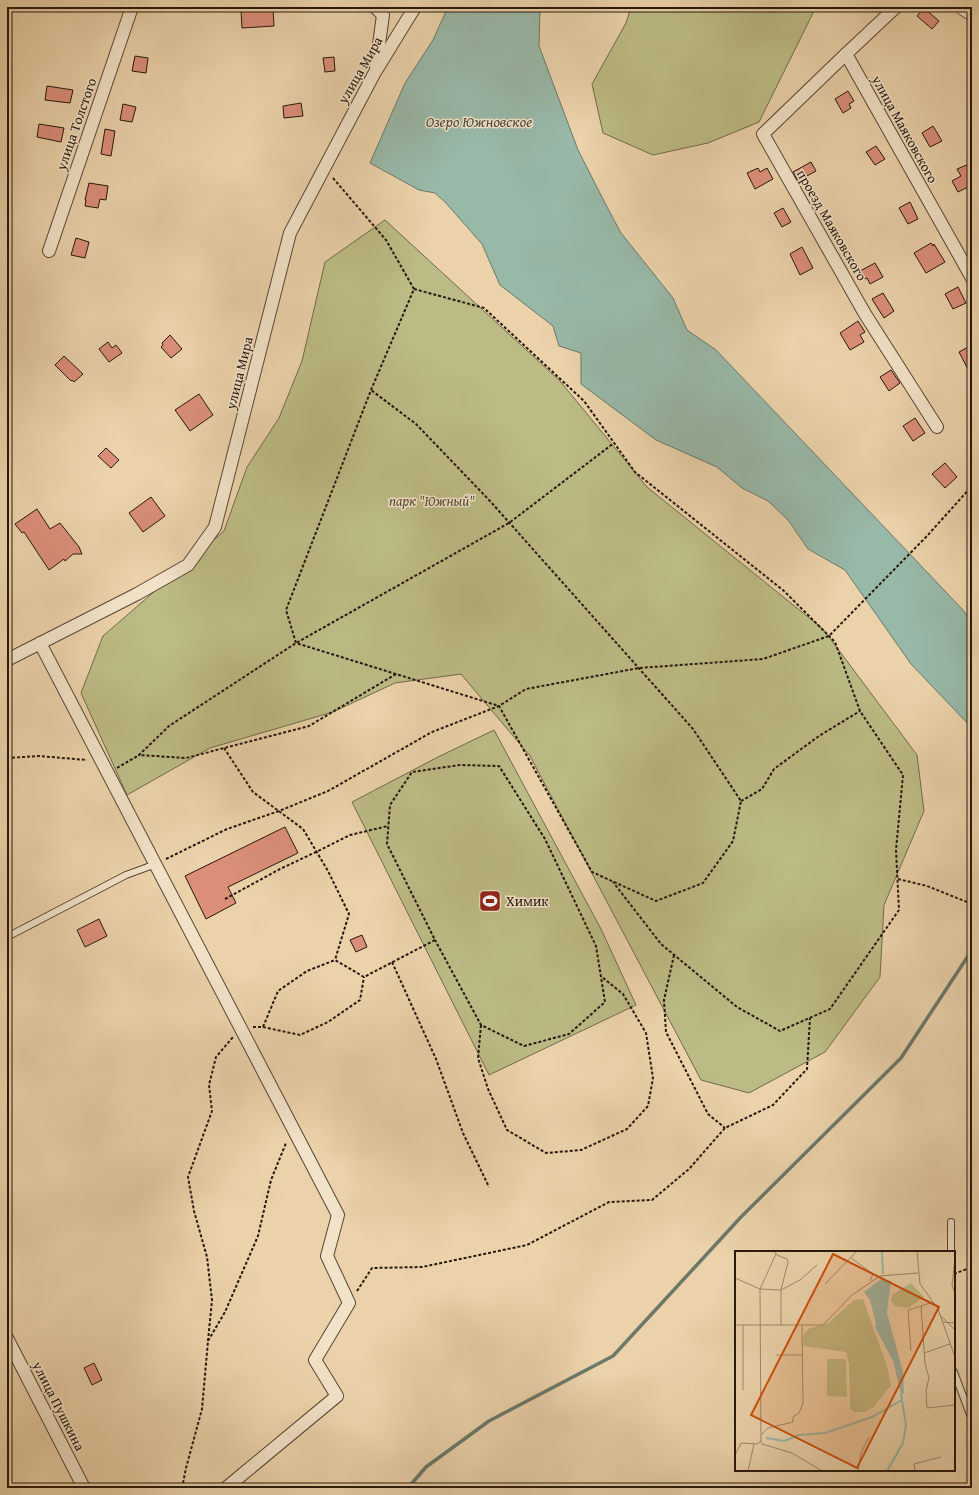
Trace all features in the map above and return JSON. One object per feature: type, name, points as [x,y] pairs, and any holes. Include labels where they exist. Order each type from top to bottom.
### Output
[{"type":"main road","points":[[964,7],[972,12]]},
{"type":"street","name":"улица Толстого","points":[[49,251],[132,7]]},
{"type":"street","points":[[375,7],[383,15],[375,72]]},
{"type":"street","name":"улица Мира","points":[[7,660],[136,594],[188,565],[215,527],[290,234],[375,72],[415,7]]},
{"type":"street","points":[[846,54],[896,7]]},
{"type":"street","name":"улица Маяковского","points":[[846,54],[972,278]]},
{"type":"street","name":"проезд Маяковского","points":[[846,54],[763,134],[865,314],[937,427]]},
{"type":"street","points":[[40,642],[338,1215],[327,1256],[349,1303],[315,1360],[337,1396],[226,1488]]},
{"type":"street","name":"улица Пушкина","points":[[7,1338],[84,1488]]},
{"type":"lane","points":[[7,937],[126,875],[156,864]]},
{"type":"lane","points":[[951,1222],[951,1251]]},
{"type":"lane","points":[[955,1375],[972,1420]]},
{"type":"path","points":[[324,168],[386,240],[414,289],[484,308],[584,401],[635,472],[784,591],[830,636],[835,642],[860,710],[903,776],[896,850],[899,910],[830,1008],[780,1031],[737,1007],[661,944],[612,881]]},
{"type":"path","points":[[296,643],[286,610],[371,390],[414,289]]},
{"type":"path","points":[[296,643],[499,706],[592,872],[656,901],[703,883],[733,841],[741,801],[693,729],[490,501],[416,424],[371,390]]},
{"type":"path","points":[[109,773],[139,755],[169,726],[296,643],[510,523],[614,443]]},
{"type":"path","points":[[156,864],[228,829],[279,811],[328,791],[432,732],[499,706],[526,689],[639,668],[763,660],[830,636],[928,536],[972,486]]},
{"type":"path","points":[[139,755],[186,758],[309,726],[396,674]]},
{"type":"path","points":[[741,801],[762,789],[774,769],[819,736],[860,710]]},
{"type":"path","points":[[224,748],[253,792],[303,829],[349,914],[335,960]]},
{"type":"path","points":[[7,758],[39,756],[102,761]]},
{"type":"path","points":[[481,1025],[524,1046],[569,1034],[605,1002],[596,946],[545,839],[499,766],[460,765],[412,772],[390,805],[387,844],[435,940],[481,1025],[478,1058],[488,1089],[507,1130],[546,1153],[581,1150],[628,1128],[648,1106],[653,1078],[646,1034],[623,994],[601,976]]},
{"type":"path","points":[[225,899],[280,869],[350,835],[388,826]]},
{"type":"path","points":[[898,880],[927,886],[972,904]]},
{"type":"path","points":[[364,977],[435,940]]},
{"type":"path","points":[[674,955],[664,1000],[666,1032],[708,1114],[725,1128]]},
{"type":"path","points":[[335,960],[364,977]]},
{"type":"path","points":[[263,1027],[278,991],[307,971],[335,960]]},
{"type":"path","points":[[392,962],[436,1059],[463,1133],[489,1187]]},
{"type":"path","points":[[182,1488],[202,1409],[212,1300],[207,1257],[194,1211],[188,1177],[212,1111],[209,1085],[216,1057],[241,1027],[263,1027],[300,1034],[328,1022],[360,1000],[364,977]]},
{"type":"path","points":[[349,1303],[372,1268],[422,1267],[527,1245],[609,1202],[652,1200],[689,1169],[725,1128],[772,1105],[807,1069],[810,1018]]},
{"type":"path","points":[[208,1341],[224,1312],[258,1236],[271,1180],[292,1126]]},
{"type":"path","points":[[955,1274],[972,1267]]},
{"type":"green space","points":[[631,7],[816,7],[759,122],[708,143],[653,155],[603,133],[592,84],[626,23]]},
{"type":"green space","name":"парк \"Южный\"","points":[[385,220],[560,381],[647,487],[823,629],[917,755],[924,811],[884,905],[880,977],[825,1052],[749,1093],[701,1080],[530,756],[461,674],[395,683],[333,712],[210,748],[127,795],[81,693],[103,636],[224,531],[247,467],[279,418],[302,361],[325,262]]},
{"type":"green space","points":[[494,730],[601,929],[636,1005],[489,1075],[352,802],[438,757]]},
{"type":"water","name":"Озеро Южновское","points":[[448,7],[539,7],[539,46],[578,150],[621,233],[673,298],[687,330],[716,350],[963,610],[972,623],[972,728],[911,664],[845,570],[808,549],[788,520],[768,501],[742,488],[717,467],[656,440],[581,384],[581,353],[559,346],[553,326],[500,285],[482,244],[445,202],[435,193],[419,190],[370,163],[405,83],[433,40]]},
{"type":"building","points":[[273,8],[274,26],[242,28],[241,11]]},
{"type":"building","points":[[924,8],[939,21],[932,29],[917,16]]},
{"type":"building","points":[[135,56],[148,58],[146,73],[132,71]]},
{"type":"building","points":[[334,57],[335,71],[325,72],[323,58]]},
{"type":"building","points":[[47,86],[73,90],[70,103],[45,100]]},
{"type":"building","points":[[848,91],[854,101],[849,104],[851,108],[843,113],[835,99]]},
{"type":"building","points":[[301,103],[303,116],[284,118],[283,106]]},
{"type":"building","points":[[123,104],[136,107],[132,122],[120,120]]},
{"type":"building","points":[[39,124],[64,128],[61,142],[37,137]]},
{"type":"building","points":[[933,126],[942,141],[930,147],[922,133]]},
{"type":"building","points":[[105,129],[115,131],[111,156],[101,154]]},
{"type":"building","points":[[876,146],[885,159],[875,165],[866,152]]},
{"type":"building","points":[[811,162],[816,171],[798,181],[793,172]]},
{"type":"building","points":[[969,164],[972,170],[972,185],[958,192],[952,181],[961,176],[957,169]]},
{"type":"building","points":[[758,168],[760,172],[767,168],[773,179],[755,189],[747,173]]},
{"type":"building","points":[[89,183],[108,186],[106,200],[100,199],[98,208],[85,206]]},
{"type":"building","points":[[910,202],[918,219],[908,224],[899,208]]},
{"type":"building","points":[[783,208],[791,222],[782,227],[774,213]]},
{"type":"building","points":[[76,238],[89,242],[85,258],[71,255]]},
{"type":"building","points":[[931,243],[933,246],[934,244],[945,262],[926,273],[914,253]]},
{"type":"building","points":[[802,247],[813,268],[800,275],[790,254]]},
{"type":"building","points":[[875,263],[883,277],[870,284],[867,278],[865,279],[860,271]]},
{"type":"building","points":[[958,287],[966,303],[953,309],[945,294]]},
{"type":"building","points":[[883,293],[894,311],[884,318],[872,299]]},
{"type":"building","points":[[858,321],[865,332],[860,335],[864,342],[850,350],[840,333]]},
{"type":"building","points":[[170,335],[182,349],[171,358],[161,347],[163,345],[162,343]]},
{"type":"building","points":[[108,342],[112,348],[116,345],[122,353],[109,362],[99,349]]},
{"type":"building","points":[[972,345],[972,377],[959,352]]},
{"type":"building","points":[[64,356],[83,374],[74,382],[72,380],[71,381],[55,365]]},
{"type":"building","points":[[891,370],[900,383],[889,391],[880,377]]},
{"type":"building","points":[[199,394],[213,415],[190,431],[175,410]]},
{"type":"building","points":[[915,418],[925,433],[913,441],[903,426]]},
{"type":"building","points":[[106,448],[119,460],[111,468],[98,456]]},
{"type":"building","points":[[945,463],[957,477],[945,488],[932,474]]},
{"type":"building","points":[[151,497],[165,516],[143,532],[129,513]]},
{"type":"building","points":[[37,509],[50,529],[60,523],[79,547],[82,554],[73,554],[65,561],[64,559],[49,570],[24,532],[22,533],[15,524]]},
{"type":"building","points":[[285,827],[298,853],[228,887],[236,903],[206,919],[185,876]]},
{"type":"building","points":[[99,919],[107,936],[85,947],[77,930]]},
{"type":"building","points":[[362,935],[367,947],[356,952],[350,940]]},
{"type":"building","points":[[94,1363],[102,1380],[92,1385],[84,1368]]},
{"type":"waterway","points":[[408,1488],[426,1467],[489,1421],[613,1356],[741,1217],[901,1058],[972,950]]},
{"type":"place","name":"Химик","points":[[490,901]]}]
